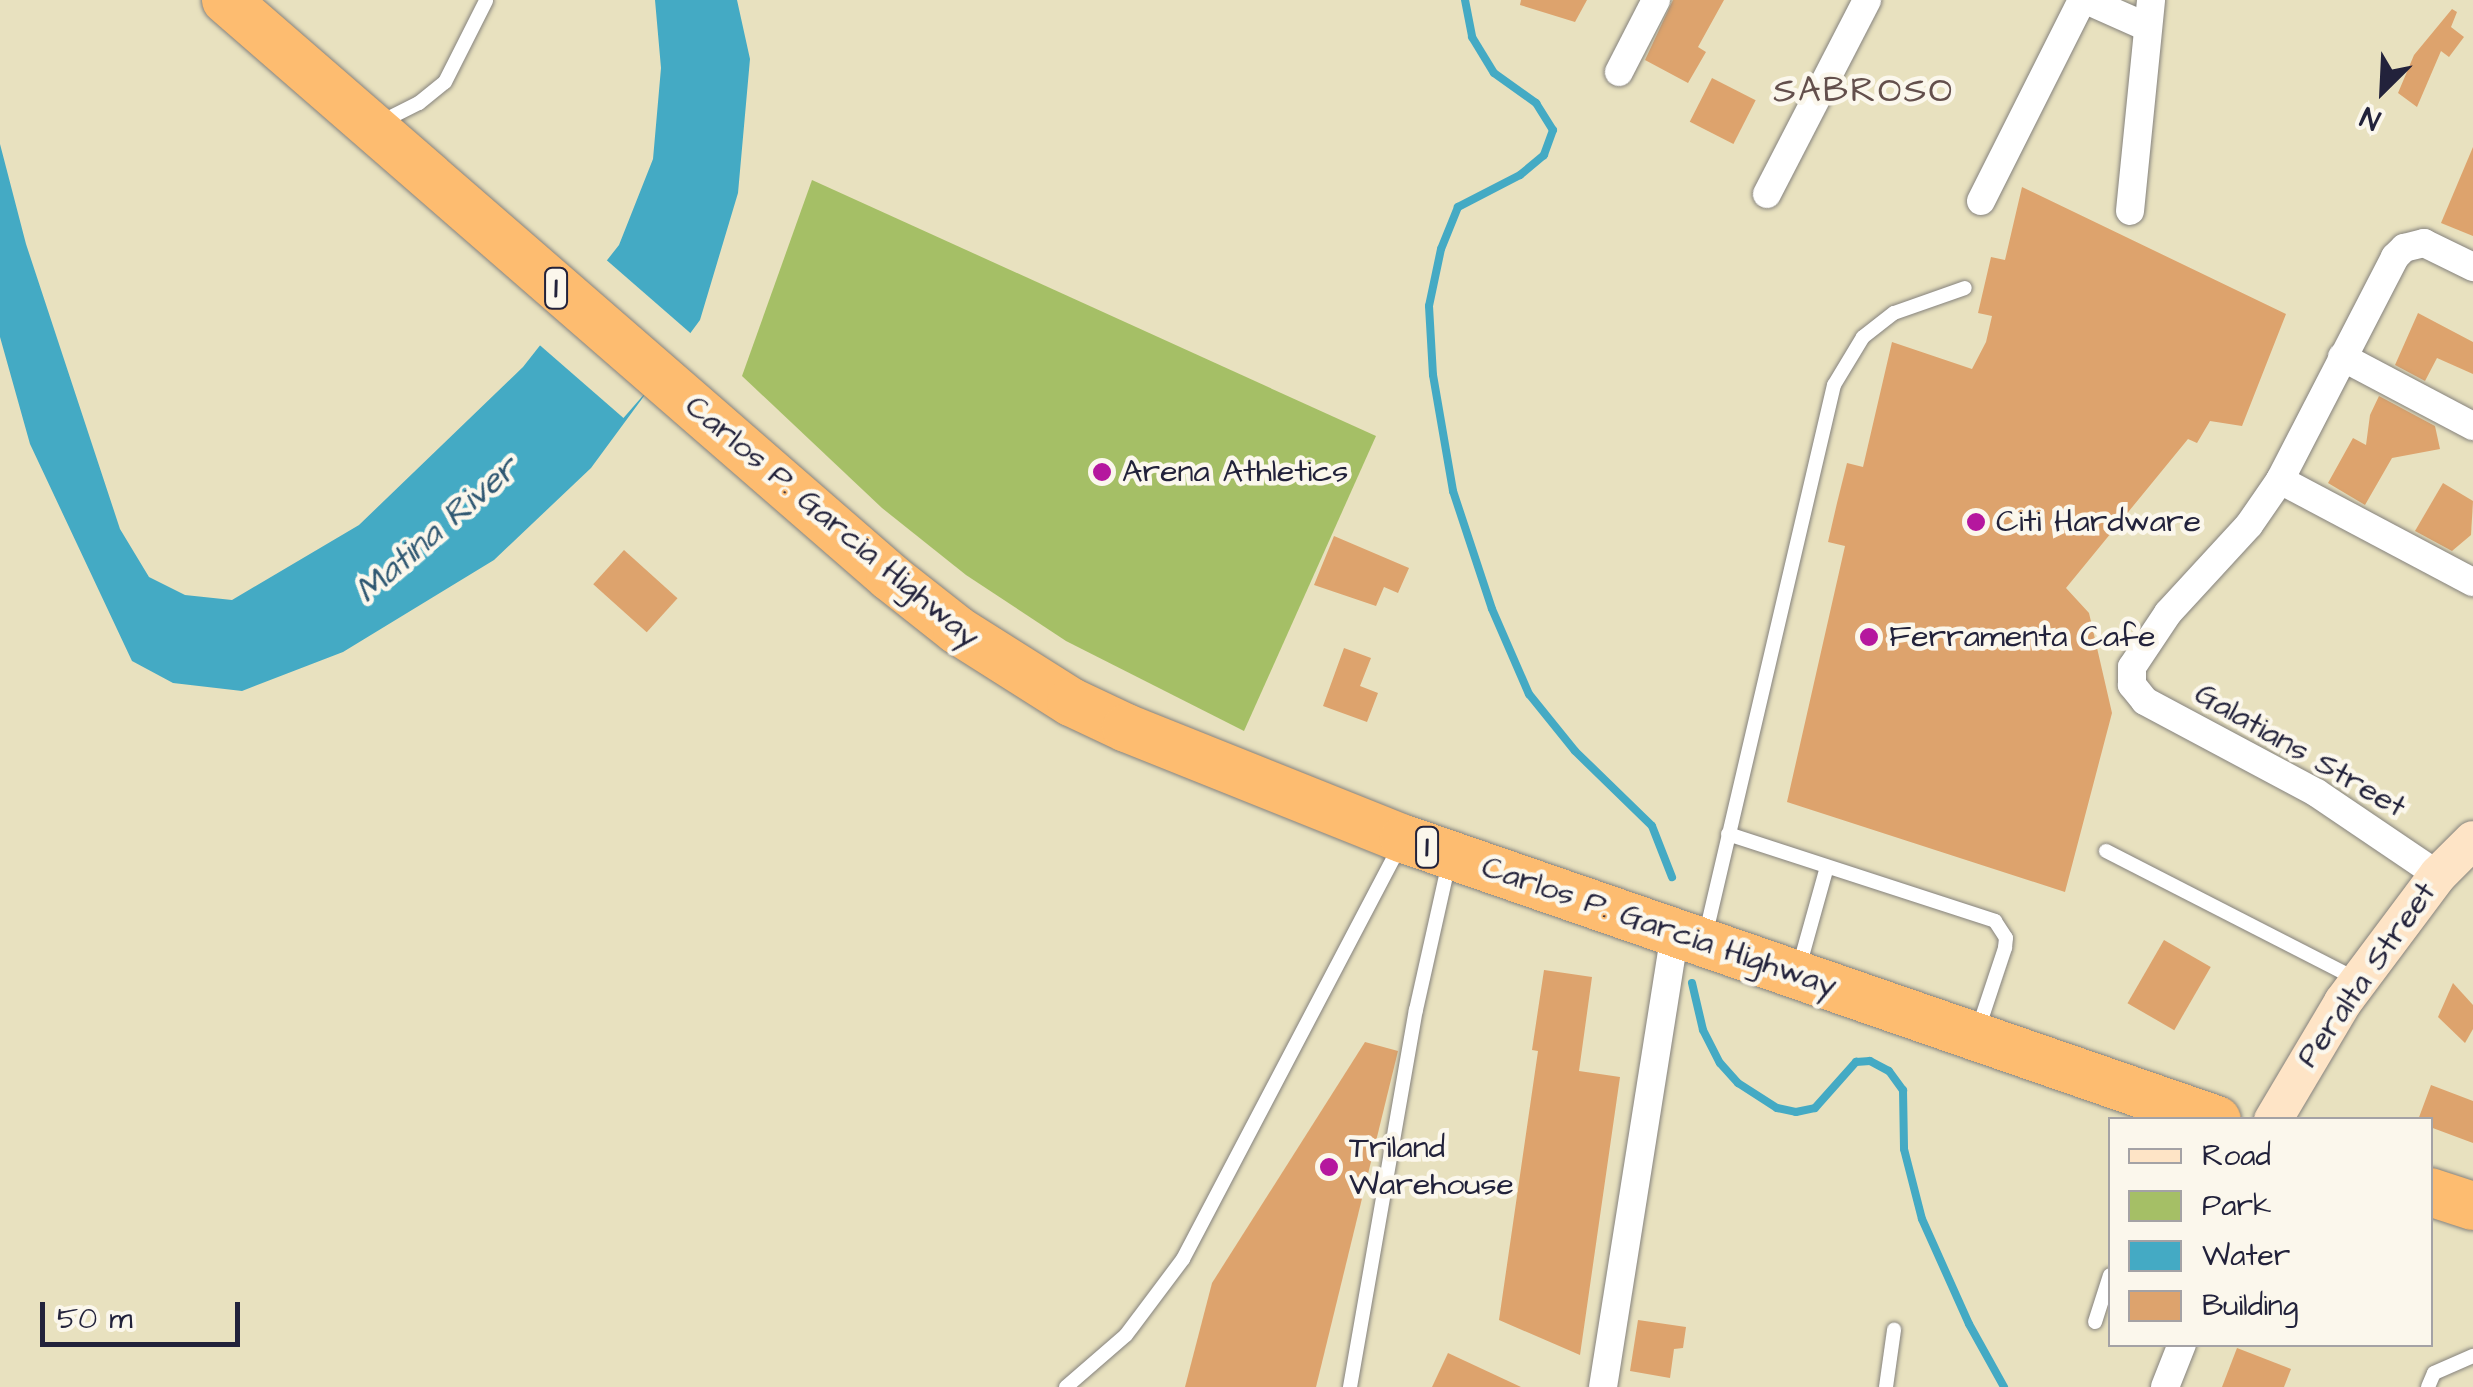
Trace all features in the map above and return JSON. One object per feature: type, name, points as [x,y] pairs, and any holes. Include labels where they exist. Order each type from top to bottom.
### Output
[{"type":"highway","name":"Carlos P. Garcia Highway","points":[[226,0],[890,577],[1016,669],[1126,728],[1404,839],[1976,1036],[2163,1111],[2199,1117]]},
{"type":"highway","points":[[2433,1193],[2473,1206]]},
{"type":"street","points":[[1619,72],[1656,0]]},
{"type":"street","points":[[1766,194],[1867,0]]},
{"type":"street","points":[[1981,201],[2084,0],[2149,13],[2130,211]]},
{"type":"street","points":[[2473,267],[2441,249],[2413,244],[2395,257],[2280,480],[2473,582]]},
{"type":"street","points":[[2342,357],[2473,426]]},
{"type":"street","name":"Galatians Street","points":[[2280,480],[2248,525],[2141,647],[2132,668],[2132,684],[2144,701],[2174,720],[2316,793],[2438,875]]},
{"type":"street","name":"Peralta Street","points":[[2276,1117],[2308,1055],[2359,980],[2438,875],[2471,846]]},
{"type":"street","points":[[1603,1387],[1689,937]]},
{"type":"street","points":[[2165,1387],[2181,1347]]},
{"type":"lane","points":[[382,138],[444,82],[486,1]]},
{"type":"lane","points":[[1689,937],[1728,834],[1834,385],[1863,337],[1894,312],[1964,288]]},
{"type":"lane","points":[[1728,834],[1995,921],[2006,938],[2006,948],[1976,1036]]},
{"type":"lane","points":[[1066,1387],[1126,1335],[1183,1259],[1404,839]]},
{"type":"lane","points":[[2106,851],[2359,980]]},
{"type":"lane","points":[[1350,1387],[1416,1010],[1450,855]]},
{"type":"lane","points":[[1797,975],[1828,866]]},
{"type":"lane","points":[[2096,1322],[2108,1282]]},
{"type":"lane","points":[[1886,1387],[1894,1330]]},
{"type":"lane","points":[[2428,1387],[2434,1373],[2473,1356]]},
{"type":"green space","name":"Arena Athletics","points":[[812,180],[1376,436],[1244,731],[1066,641],[966,575],[882,508],[742,376]]},
{"type":"water","name":"Matina River","points":[[655,0],[737,0],[750,59],[738,193],[700,320],[591,468],[494,560],[343,652],[242,691],[173,683],[132,661],[30,444],[0,337],[0,144],[26,244],[120,529],[149,577],[185,595],[232,600],[359,525],[523,367],[619,245],[653,159],[661,68]]},
{"type":"pier","points":[[603,257],[694,336],[623,418],[532,339]]},
{"type":"building","points":[[1521,0],[1587,0],[1575,22],[1520,5]]},
{"type":"building","points":[[1673,0],[1724,0],[1698,47],[1706,52],[1688,83],[1645,60]]},
{"type":"building","points":[[2452,9],[2457,12],[2451,27],[2464,37],[2449,57],[2441,51],[2417,107],[2398,93],[2414,55]]},
{"type":"building","points":[[1712,78],[1756,100],[1733,144],[1690,122]]},
{"type":"building","points":[[2473,147],[2473,236],[2441,223]]},
{"type":"building","name":"Citi Hardware","points":[[2022,187],[2286,314],[2242,426],[2210,421],[2197,443],[2188,439],[2066,588],[2089,613],[2112,713],[2065,892],[1787,802],[1845,546],[1828,542],[1847,463],[1863,467],[1892,342],[1972,369],[1986,342],[1992,316],[1978,313],[1991,257],[2005,260]]},
{"type":"building","points":[[2418,313],[2473,342],[2473,374],[2437,358],[2425,381],[2395,365]]},
{"type":"building","points":[[2379,396],[2435,426],[2440,449],[2392,458],[2365,505],[2328,483],[2353,438],[2366,445],[2370,415]]},
{"type":"building","points":[[2443,483],[2473,501],[2471,535],[2452,551],[2415,531]]},
{"type":"building","points":[[1334,536],[1409,568],[1398,593],[1384,587],[1376,606],[1314,585]]},
{"type":"building","points":[[624,550],[678,598],[647,632],[593,584]]},
{"type":"building","points":[[1344,648],[1371,658],[1360,686],[1378,693],[1367,722],[1323,706]]},
{"type":"building","points":[[2164,940],[2211,967],[2174,1030],[2128,1003]]},
{"type":"building","points":[[1544,970],[1592,977],[1579,1071],[1620,1077],[1580,1355],[1499,1320],[1538,1051],[1532,1050]]},
{"type":"building","points":[[2453,983],[2473,1005],[2473,1029],[2465,1043],[2438,1017]]},
{"type":"building","name":"Triland Warehouse","points":[[1365,1042],[1398,1051],[1316,1387],[1185,1387],[1212,1283]]},
{"type":"building","points":[[2431,1085],[2473,1101],[2473,1143],[2433,1128],[2433,1117],[2419,1117]]},
{"type":"building","points":[[1638,1320],[1686,1327],[1683,1348],[1674,1349],[1670,1378],[1630,1371]]},
{"type":"building","points":[[2237,1348],[2291,1369],[2284,1387],[2222,1387]]},
{"type":"building","points":[[1448,1353],[1521,1387],[1432,1387]]},
{"type":"waterway","points":[[1465,0],[1472,37],[1494,73],[1536,103],[1553,130],[1544,155],[1520,175],[1458,207],[1441,249],[1429,306],[1433,375],[1453,491],[1492,609],[1529,694],[1575,751],[1652,826],[1672,877]]},
{"type":"waterway","points":[[1692,983],[1703,1030],[1720,1063],[1738,1083],[1777,1108],[1796,1112],[1815,1108],[1856,1062],[1870,1061],[1889,1071],[1903,1090],[1904,1149],[1922,1219],[1969,1324],[2004,1387]]},
{"type":"place","name":"Arena Athletics","points":[[1102,472]]},
{"type":"place","name":"Citi Hardware","points":[[1976,522]]},
{"type":"place","name":"Ferramenta Cafe","points":[[1869,637]]},
{"type":"place","name":"Triland Warehouse","points":[[1329,1167]]},
{"type":"district","name":"SABROSO","points":[[1864,91]]}]
